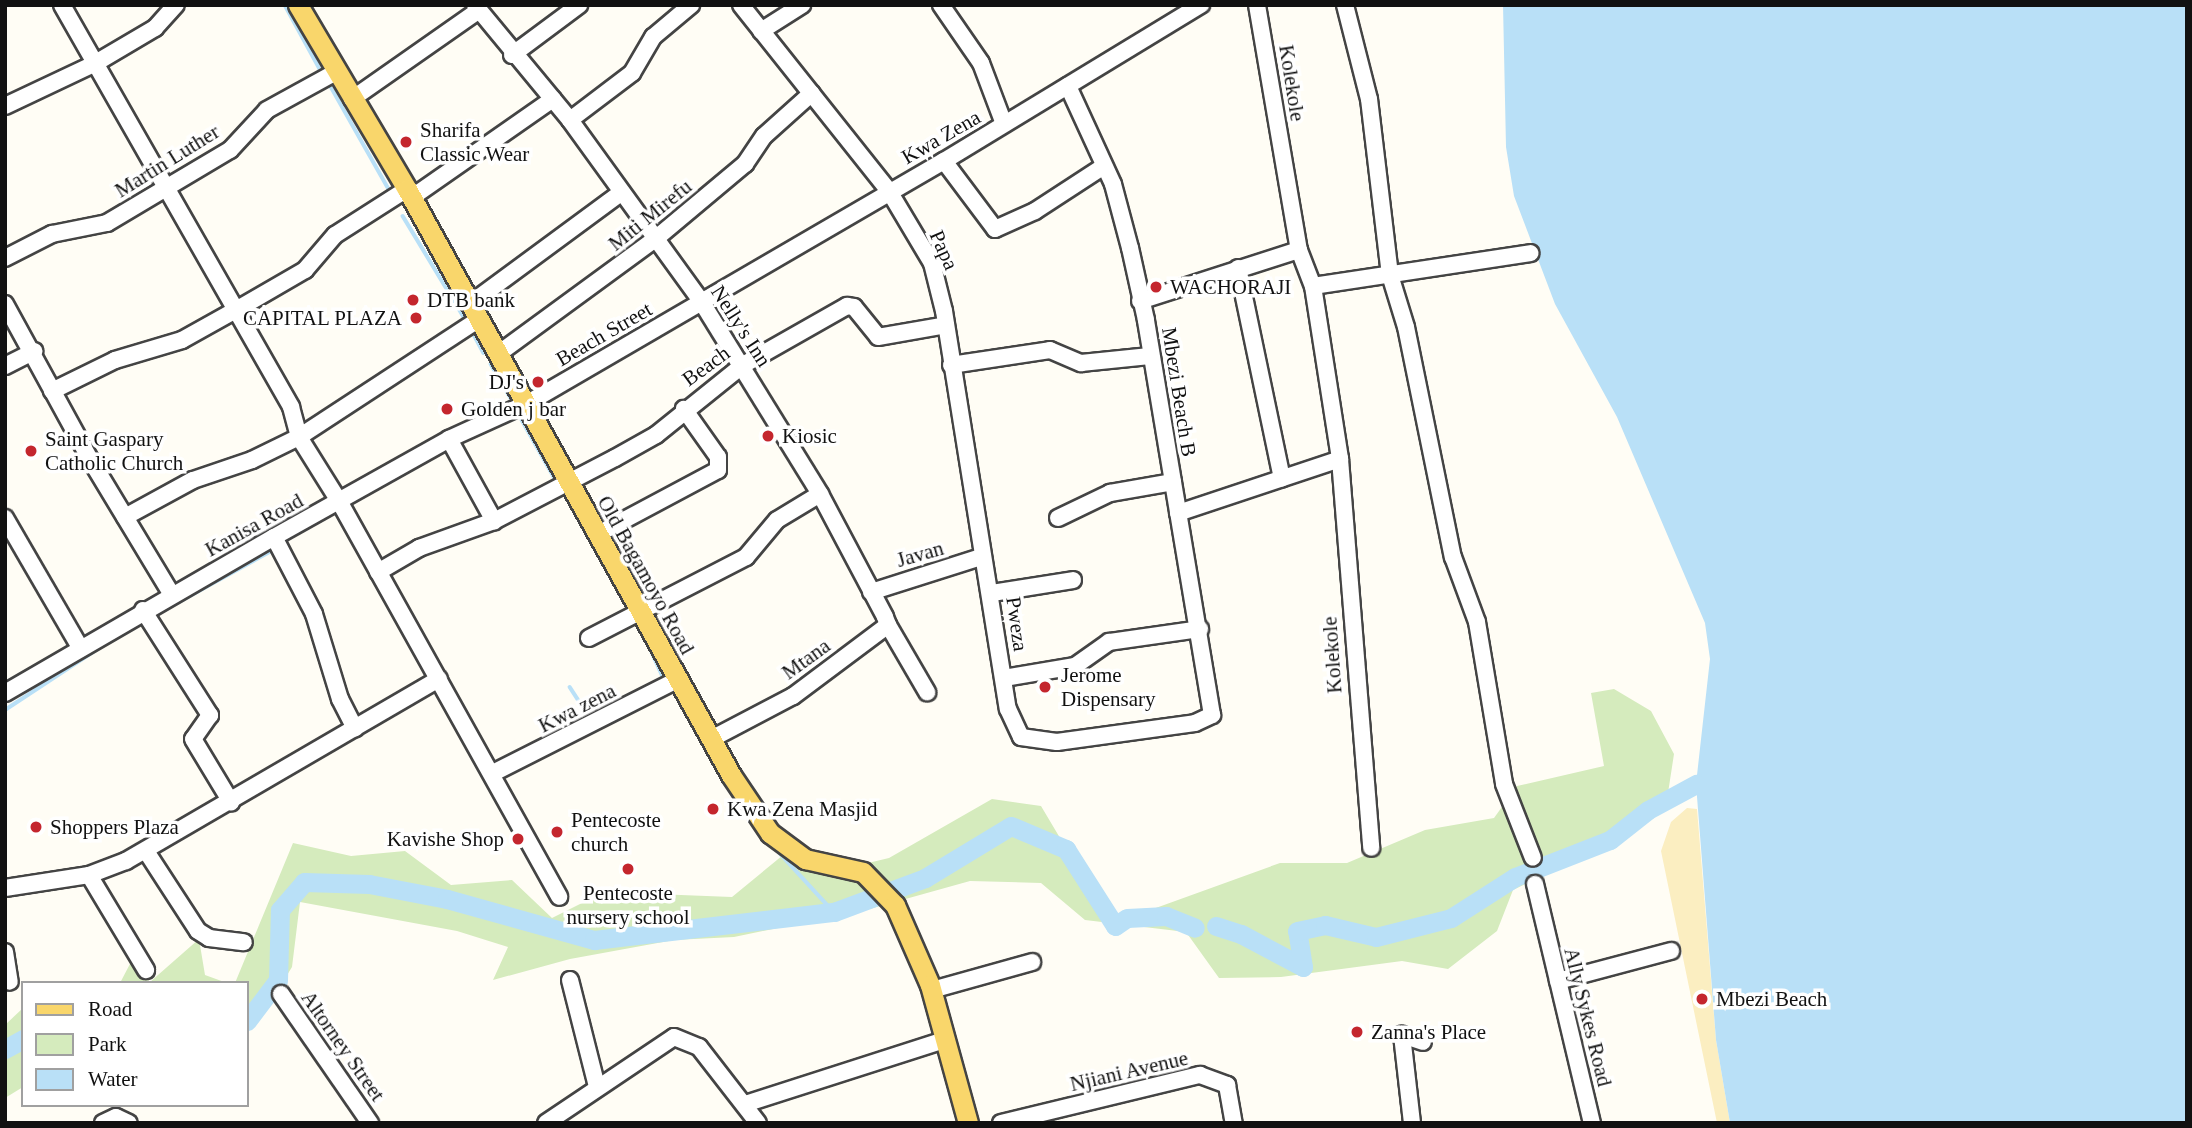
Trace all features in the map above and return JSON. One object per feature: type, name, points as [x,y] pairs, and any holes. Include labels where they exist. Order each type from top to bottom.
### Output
[{"type":"main road","name":"Old Bagamoyo Road","points":[[298,5],[409,193],[498,354],[528,402],[567,480],[679,679],[770,833],[791,853],[863,872],[874,879],[895,905],[932,990],[968,1123]]},
{"type":"street","points":[[62,5],[164,190],[291,407],[299,436],[339,501],[493,773],[559,897]]},
{"type":"street","points":[[5,106],[94,64],[155,28],[176,5]]},
{"type":"street","points":[[512,55],[579,5]]},
{"type":"street","points":[[570,120],[632,72],[653,37],[691,5]]},
{"type":"street","name":"Papa","points":[[741,5],[889,191],[932,263],[946,325],[951,365]]},
{"type":"street","points":[[761,31],[802,5]]},
{"type":"street","points":[[941,5],[981,64],[1004,124]]},
{"type":"street","name":"Kwa Zena","points":[[701,301],[889,191],[944,162],[1201,5]]},
{"type":"street","name":"Kolekole","points":[[1257,5],[1299,250],[1313,286],[1340,459],[1371,848]]},
{"type":"street","points":[[1345,5],[1369,99],[1390,275],[1406,327],[1453,557],[1477,622],[1504,785],[1533,858]]},
{"type":"street","points":[[352,99],[477,8]]},
{"type":"street","name":"Nelly's Inn","points":[[477,8],[512,55],[570,120],[619,194],[701,301],[743,365],[820,494],[871,592]]},
{"type":"street","name":"Martin Luther","points":[[5,258],[52,234],[107,223],[230,150],[267,110],[336,72]]},
{"type":"street","name":"Mbezi Beach B","points":[[1068,86],[1104,166],[1122,217],[1200,629],[1212,715]]},
{"type":"street","name":"Miti Mirefu","points":[[498,354],[654,240],[745,164],[764,136],[812,93]]},
{"type":"street","points":[[52,391],[115,360],[182,340],[305,270],[335,235],[409,193],[553,99]]},
{"type":"street","points":[[944,162],[995,229],[1035,211],[1104,166]]},
{"type":"street","points":[[125,517],[193,480],[252,460],[299,436],[475,312],[619,194]]},
{"type":"street","points":[[1140,301],[1299,250]]},
{"type":"street","points":[[1313,286],[1531,253]]},
{"type":"street","points":[[1238,268],[1282,478]]},
{"type":"street","name":"Beach Street","points":[[528,402],[701,301]]},
{"type":"street","points":[[5,304],[34,351],[52,391],[172,595]]},
{"type":"street","name":"Beach","points":[[378,572],[419,548],[494,521],[656,435],[684,409],[743,365],[847,306],[854,307],[878,337],[946,325]]},
{"type":"street","points":[[951,365],[1050,350],[1081,363],[1150,356]]},
{"type":"street","points":[[5,366],[34,351]]},
{"type":"street","name":"Pweza","points":[[951,365],[981,557],[992,593],[1012,726],[1021,737],[1032,741],[1102,736],[1195,723],[1212,715]]},
{"type":"street","name":"Kanisa Road","points":[[5,693],[143,610],[449,439],[528,402]]},
{"type":"street","points":[[598,534],[718,470],[718,457],[684,409]]},
{"type":"street","points":[[449,439],[494,521]]},
{"type":"street","points":[[1178,513],[1340,459]]},
{"type":"street","points":[[1058,518],[1110,493],[1173,482]]},
{"type":"street","points":[[590,638],[746,557],[778,520],[820,494]]},
{"type":"street","points":[[5,518],[81,649]]},
{"type":"street","points":[[274,537],[314,614],[340,699],[355,728]]},
{"type":"street","name":"Javan","points":[[871,592],[981,557]]},
{"type":"street","points":[[992,593],[1073,580]]},
{"type":"street","points":[[871,592],[927,692]]},
{"type":"street","points":[[143,610],[210,715],[193,739],[231,802]]},
{"type":"street","name":"Mtana","points":[[713,738],[793,696],[888,625]]},
{"type":"street","points":[[1004,678],[1075,666],[1109,642],[1200,629]]},
{"type":"street","points":[[5,888],[89,875],[146,851],[439,679]]},
{"type":"street","name":"Kwa zena","points":[[493,773],[679,679]]},
{"type":"street","points":[[146,851],[198,931],[209,938],[244,942]]},
{"type":"street","points":[[89,875],[146,970]]},
{"type":"street","name":"Ally Sykes Road","points":[[1535,884],[1592,1123]]},
{"type":"street","points":[[1558,981],[1671,951]]},
{"type":"street","points":[[5,952],[10,982]]},
{"type":"street","points":[[932,990],[1032,962]]},
{"type":"street","points":[[570,980],[597,1087]]},
{"type":"street","name":"Altorney Street","points":[[281,994],[370,1123]]},
{"type":"street","points":[[1412,1123],[1402,1035],[1423,1042]]},
{"type":"street","points":[[546,1123],[665,1040],[683,1037],[699,1047],[758,1123]]},
{"type":"street","points":[[745,1104],[944,1040]]},
{"type":"street","name":"Njiani Avenue","points":[[1001,1123],[1200,1075],[1227,1085],[1234,1123]]},
{"type":"street","points":[[103,1123],[116,1117],[129,1123]]},
{"type":"green space","points":[[1614,689],[1651,711],[1674,754],[1666,806],[1615,840],[1513,890],[1497,931],[1448,969],[1402,961],[1281,977],[1219,978],[1186,932],[1085,920],[1041,883],[970,881],[866,910],[734,937],[674,940],[570,959],[493,980],[508,947],[457,931],[300,902],[292,967],[270,1003],[248,1028],[248,981],[236,981],[293,843],[351,856],[405,851],[451,885],[512,880],[552,918],[604,892],[732,897],[788,851],[847,868],[889,858],[992,799],[1041,806],[1107,917],[1117,922],[1280,863],[1347,863],[1425,830],[1494,818],[1517,786],[1604,766],[1591,693]]},
{"type":"green space","points":[[199,939],[205,975],[222,981],[151,981]]},
{"type":"green space","points":[[131,962],[149,981],[121,981]]},
{"type":"green space","points":[[21,1010],[21,1088],[5,1098],[5,1025]]},
{"type":"sand","name":"Mbezi Beach","points":[[1687,808],[1697,809],[1716,1040],[1730,1123],[1717,1123],[1661,851],[1671,822]]},
{"type":"water","points":[[1503,5],[2187,5],[2187,1123],[1730,1123],[1716,1040],[1696,784],[1710,659],[1705,623],[1617,417],[1555,304],[1514,196],[1506,147]]},
{"type":"waterway","points":[[285,5],[321,71]]},
{"type":"waterway","points":[[330,85],[391,193]]},
{"type":"waterway","points":[[403,216],[467,322]]},
{"type":"waterway","points":[[471,329],[484,353]]},
{"type":"waterway","points":[[491,364],[512,400]]},
{"type":"waterway","points":[[522,420],[557,482]]},
{"type":"waterway","points":[[159,613],[275,549]]},
{"type":"waterway","points":[[5,710],[116,637]]},
{"type":"waterway","points":[[652,652],[664,679]]},
{"type":"waterway","points":[[570,687],[590,718]]},
{"type":"waterway","points":[[1216,926],[1241,934],[1303,967],[1297,931],[1325,925],[1376,937],[1451,918],[1515,877],[1610,840],[1648,810],[1696,784]]},
{"type":"waterway","points":[[248,1020],[278,980],[280,910],[304,882],[369,884],[447,899],[594,940],[834,912],[925,878],[1011,826],[1066,849],[1115,926],[1127,918],[1166,916],[1195,928]]},
{"type":"waterway","points":[[776,849],[834,912]]},
{"type":"waterway","points":[[5,1049],[21,1040]]},
{"type":"place","name":"Sharifa Classic Wear","points":[[406,142]]},
{"type":"place","name":"WACHORAJI","points":[[1156,287]]},
{"type":"place","name":"DTB bank","points":[[413,300]]},
{"type":"place","name":"CAPITAL PLAZA","points":[[416,318]]},
{"type":"place","name":"DJ's","points":[[538,382]]},
{"type":"place","name":"Golden j bar","points":[[447,409]]},
{"type":"place","name":"Kiosic","points":[[768,436]]},
{"type":"place","name":"Saint Gaspary Catholic Church","points":[[31,451]]},
{"type":"place","name":"Jerome Dispensary","points":[[1045,687]]},
{"type":"place","name":"Kwa Zena Masjid","points":[[713,809]]},
{"type":"place","name":"Shoppers Plaza","points":[[36,827]]},
{"type":"place","name":"Pentecoste church","points":[[557,832]]},
{"type":"place","name":"Kavishe Shop","points":[[518,839]]},
{"type":"place","name":"Pentecoste nursery school","points":[[628,869]]},
{"type":"place","name":"Mbezi Beach","points":[[1702,999]]},
{"type":"place","name":"Zanna's Place","points":[[1357,1032]]}]
